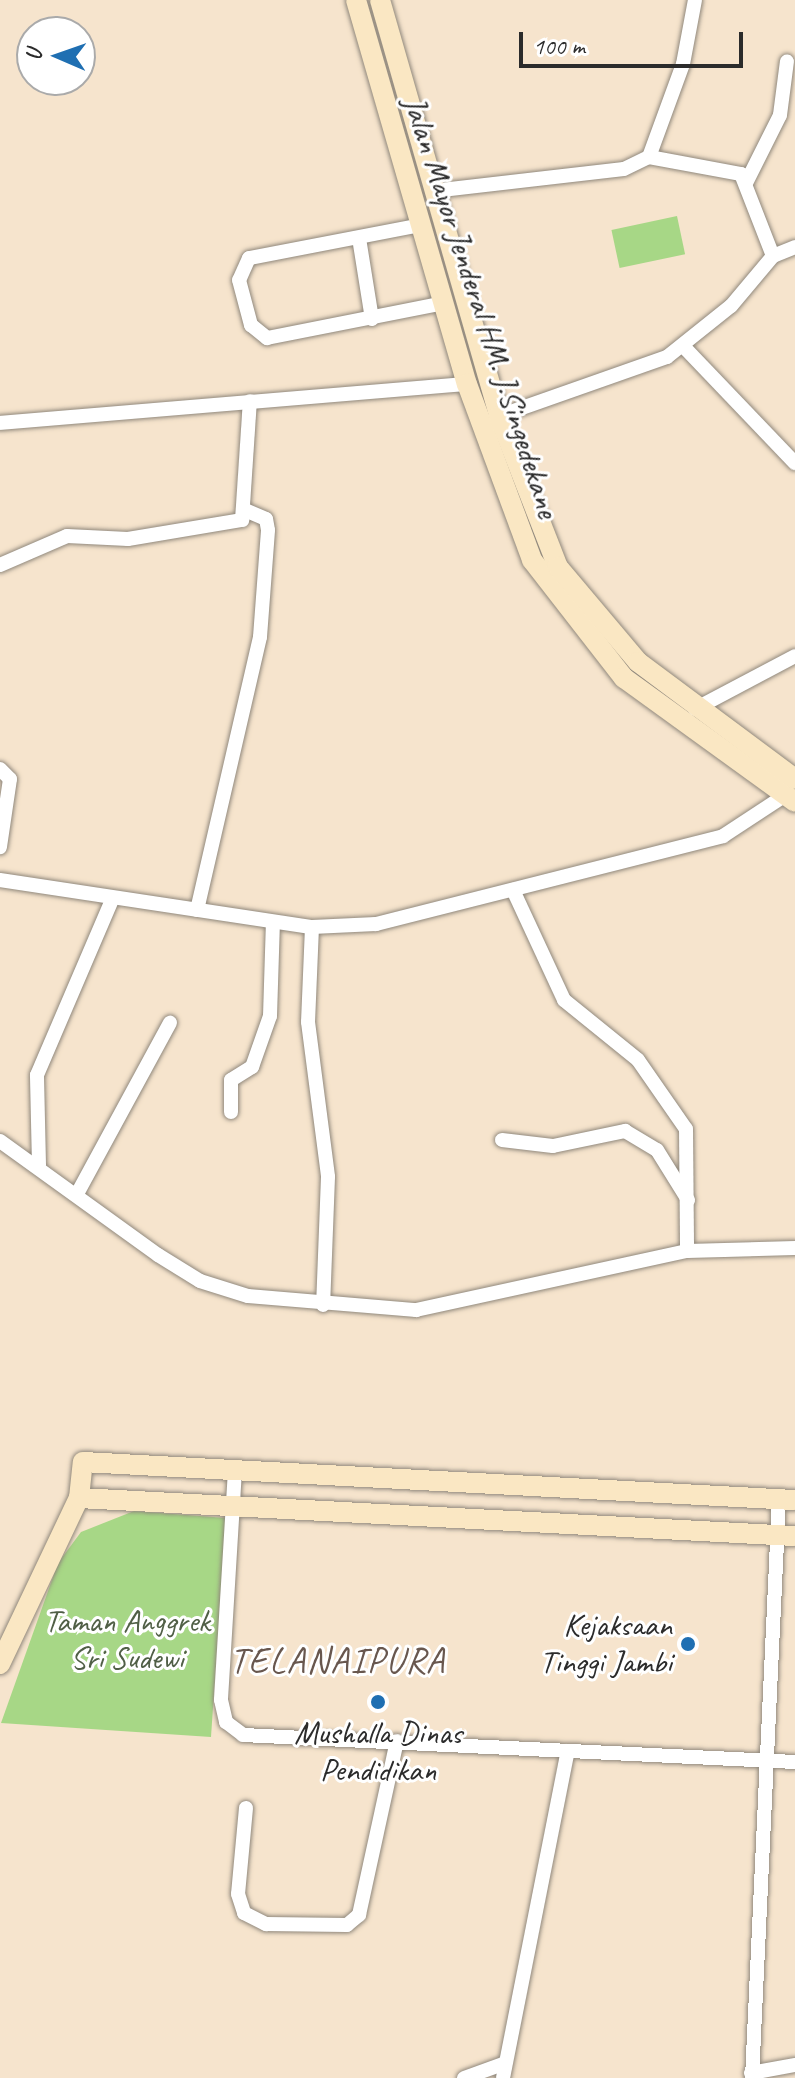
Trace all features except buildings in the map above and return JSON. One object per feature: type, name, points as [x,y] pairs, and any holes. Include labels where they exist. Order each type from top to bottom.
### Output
[{"type":"main road","name":"Jalan Mayor Jenderal HM. J.Singedekane","points":[[356,0],[467,384],[532,560],[592,643],[660,708],[791,792]]},
{"type":"main road","name":"Jalan Mayor Jenderal HM. J.Singedekane","points":[[380,0],[499,416],[558,567],[628,651],[791,792]]},
{"type":"main road","points":[[369,51],[392,44]]},
{"type":"main road","points":[[380,88],[403,82]]},
{"type":"main road","points":[[0,1664],[79,1498],[83,1462],[787,1499]]},
{"type":"main road","points":[[79,1498],[787,1535]]},
{"type":"street","points":[[649,157],[683,64],[695,0]]},
{"type":"street","points":[[746,183],[780,115],[787,61]]},
{"type":"street","points":[[433,191],[624,169],[649,157],[733,170],[746,183],[773,256]]},
{"type":"street","points":[[421,225],[359,238],[268,250],[249,258],[239,280],[259,338],[444,303]]},
{"type":"street","points":[[359,238],[372,319]]},
{"type":"street","points":[[499,416],[649,365],[683,346],[773,256],[795,247]]},
{"type":"street","points":[[683,346],[795,463]]},
{"type":"street","points":[[0,423],[467,384]]},
{"type":"street","points":[[0,565],[67,536],[128,539],[232,524],[247,511],[250,401]]},
{"type":"street","points":[[197,910],[260,637],[268,530],[266,519],[247,511]]},
{"type":"street","points":[[695,709],[795,656]]},
{"type":"street","points":[[0,769],[10,779],[0,847]]},
{"type":"street","points":[[0,876],[112,900],[312,927],[376,924],[723,836],[791,792]]},
{"type":"street","points":[[513,890],[564,1000],[638,1060],[681,1121],[689,1200],[687,1251]]},
{"type":"street","points":[[39,1165],[37,1075],[112,900]]},
{"type":"street","points":[[231,1112],[231,1080],[252,1067],[270,1016],[273,922]]},
{"type":"street","points":[[312,927],[308,1022],[328,1177],[323,1305]]},
{"type":"street","points":[[77,1194],[170,1023]]},
{"type":"street","points":[[502,1140],[553,1146],[625,1131],[657,1150],[689,1200]]},
{"type":"street","points":[[0,1141],[39,1165],[200,1281],[323,1305],[416,1310],[687,1251],[795,1248]]},
{"type":"street","points":[[235,1470],[222,1677],[226,1722],[243,1735],[286,1740],[397,1741],[795,1762]]},
{"type":"street","points":[[787,1499],[751,2076],[795,2065]]},
{"type":"street","points":[[246,1808],[238,1894],[244,1913],[266,1924],[347,1925],[359,1915],[397,1741]]},
{"type":"street","points":[[464,2078],[503,2071],[568,1751]]},
{"type":"green space","points":[[677,216],[685,254],[620,268],[611,230]]},
{"type":"green space","name":"Taman Anggrek Sri Sudewi","points":[[134,1511],[226,1518],[211,1737],[1,1723],[58,1563],[81,1532]]},
{"type":"place","name":"Kejaksaan Tinggi Jambi","points":[[688,1644]]},
{"type":"place","name":"Mushalla Dinas Pendidikan","points":[[378,1702]]},
{"type":"district","name":"TELANAIPURA","points":[[338,1661]]}]
